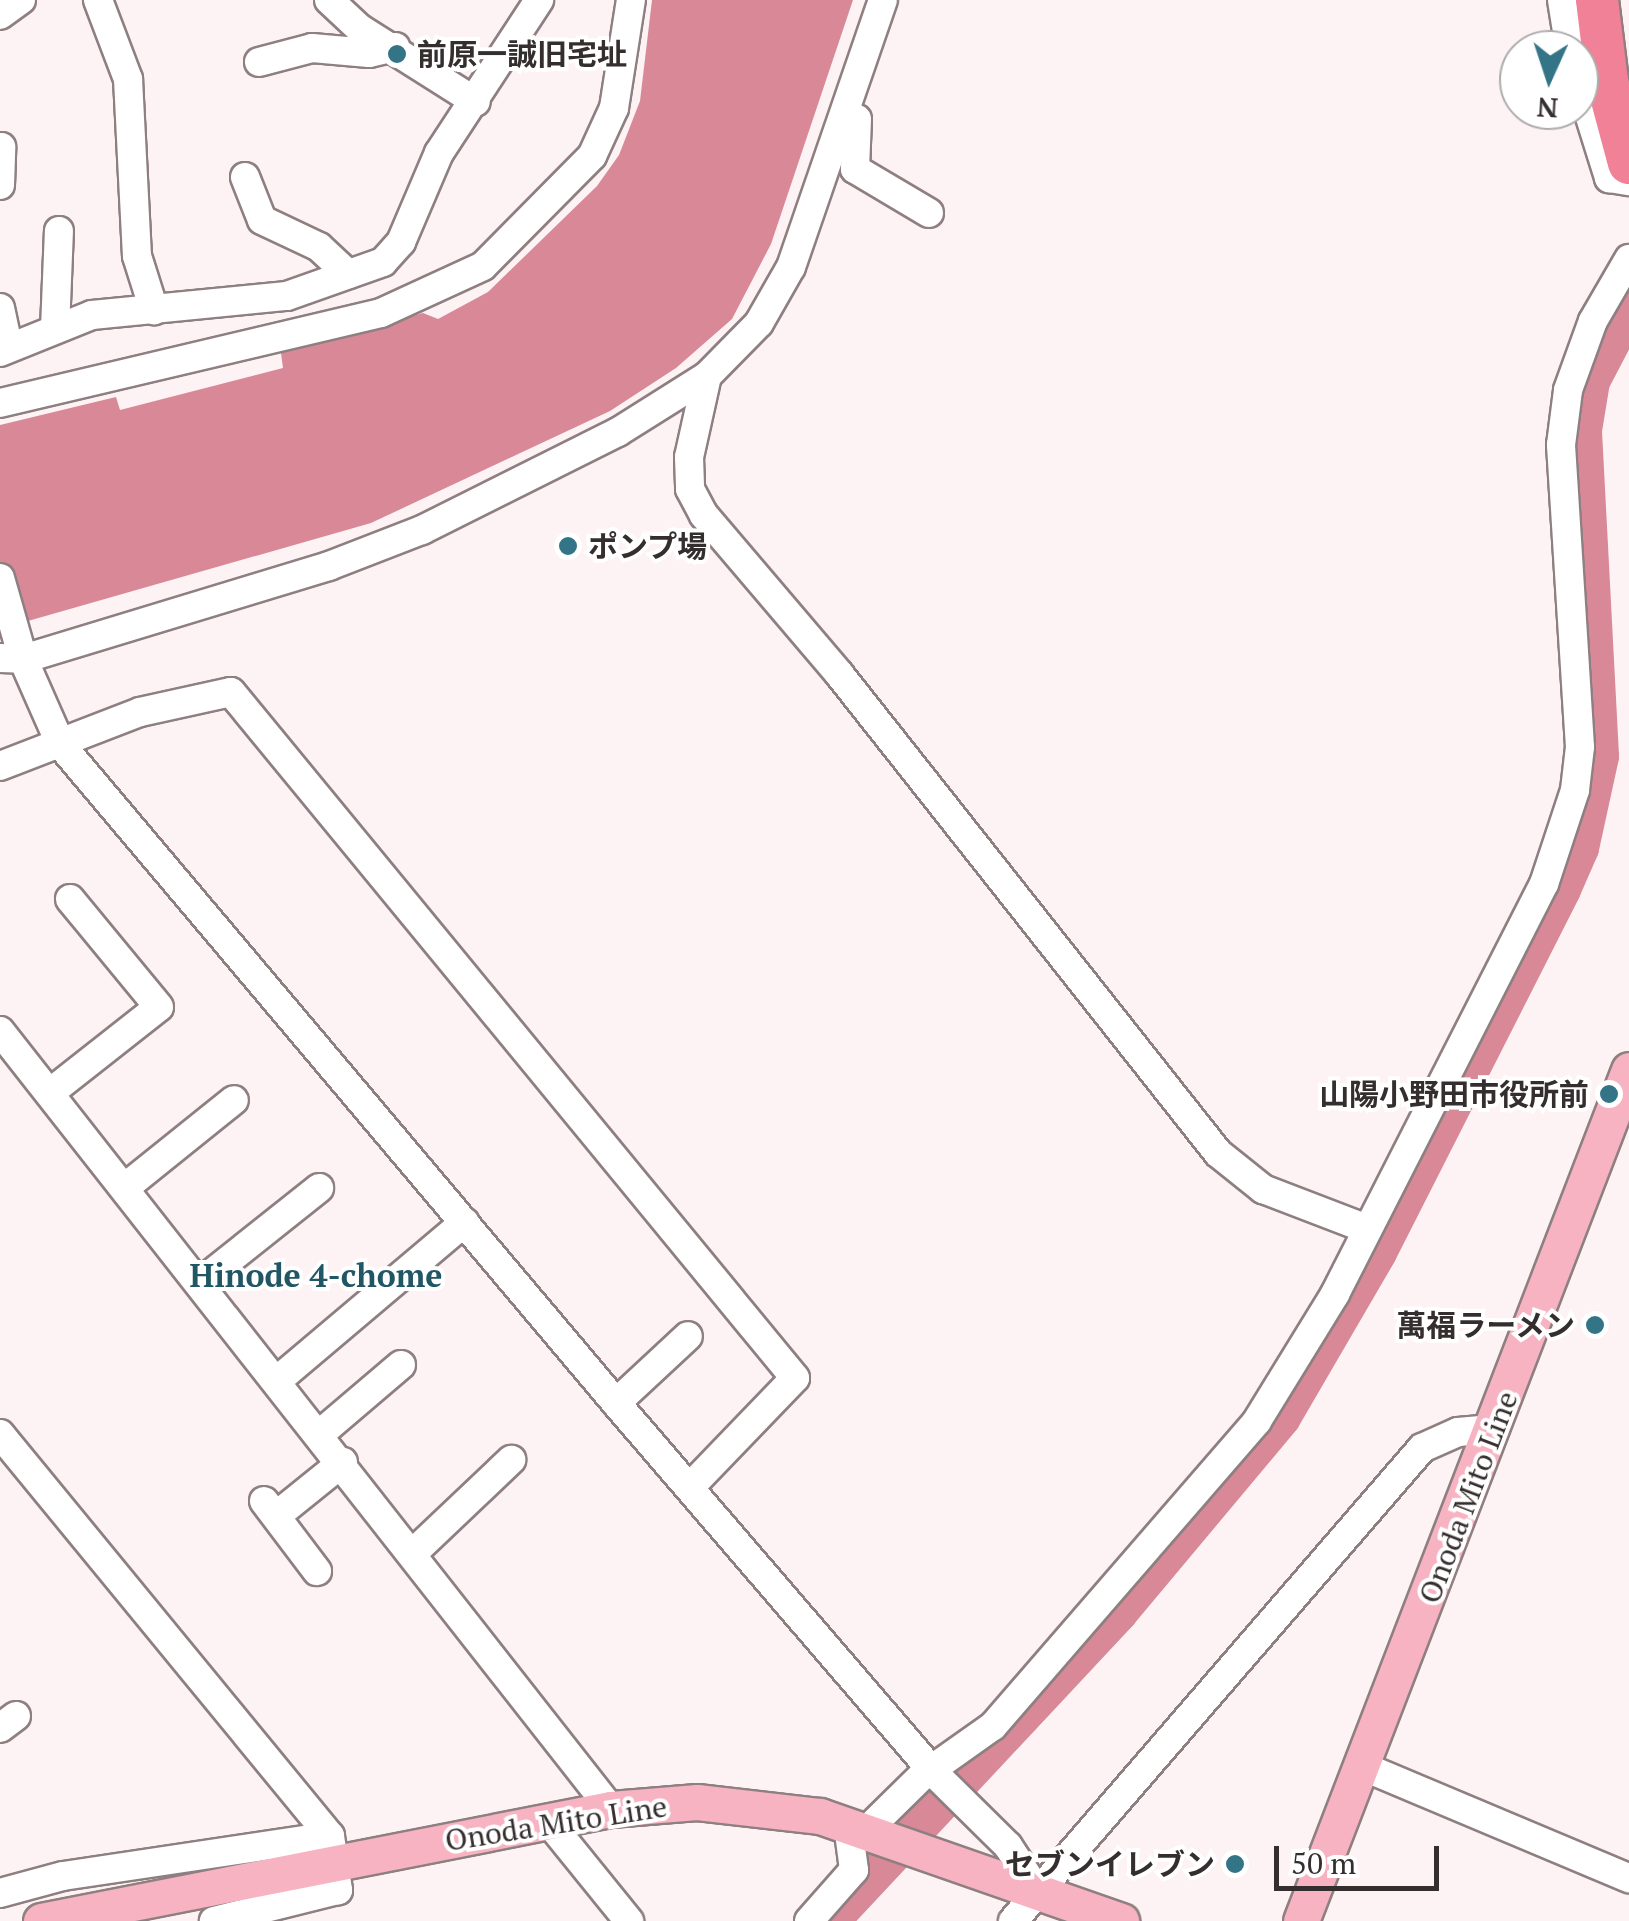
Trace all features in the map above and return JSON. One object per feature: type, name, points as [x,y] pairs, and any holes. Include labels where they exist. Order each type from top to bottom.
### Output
[{"type":"highway","points":[[1597,0],[1607,81],[1629,163]]},
{"type":"main road","name":"Onoda Mito Line","points":[[1301,1921],[1496,1429],[1629,1070]]},
{"type":"main road","name":"Onoda Mito Line","points":[[41,1921],[332,1848],[548,1821],[611,1809],[741,1804],[862,1830],[1121,1921]]},
{"type":"street","points":[[0,16],[21,0]]},
{"type":"street","points":[[98,0],[128,78],[137,256],[154,310]]},
{"type":"street","points":[[329,0],[359,28],[396,47],[476,102]]},
{"type":"street","points":[[2,333],[55,328],[92,315],[287,296],[394,254],[439,153],[476,102],[539,0]]},
{"type":"street","points":[[0,403],[381,313],[483,266],[592,156],[614,108],[632,0]]},
{"type":"street","points":[[14,654],[329,566],[422,530],[618,432],[707,376],[759,323],[791,267],[883,0]]},
{"type":"street","points":[[1562,0],[1567,30]]},
{"type":"street","points":[[259,62],[312,48],[368,53],[396,47]]},
{"type":"street","points":[[854,88],[855,169],[929,213]]},
{"type":"street","points":[[1594,130],[1609,178],[1629,181]]},
{"type":"street","points":[[0,186],[1,152]]},
{"type":"street","points":[[245,177],[262,220],[319,247],[348,274]]},
{"type":"street","points":[[55,328],[59,230]]},
{"type":"street","points":[[808,1921],[854,1870],[862,1830],[937,1775],[994,1726],[1210,1482],[1257,1421],[1368,1229],[1544,884],[1576,790],[1582,706],[1562,445],[1579,356],[1629,259]]},
{"type":"street","points":[[707,376],[688,457],[690,489],[704,515],[840,676],[1218,1153],[1263,1189],[1368,1229]]},
{"type":"street","points":[[0,578],[14,654],[60,745],[616,1404],[937,1775],[1008,1846],[1038,1892]]},
{"type":"street","points":[[0,766],[140,712],[230,692],[795,1378],[690,1487]]},
{"type":"street","points":[[51,1092],[158,1007],[70,899]]},
{"type":"street","points":[[0,1030],[280,1380],[611,1809]]},
{"type":"street","points":[[127,1186],[234,1100]]},
{"type":"street","points":[[202,1282],[320,1188]]},
{"type":"street","points":[[280,1380],[465,1222]]},
{"type":"street","points":[[616,1404],[688,1336]]},
{"type":"street","points":[[321,1433],[402,1364]]},
{"type":"street","points":[[1013,1921],[1422,1448],[1458,1432],[1496,1429]]},
{"type":"street","points":[[0,1434],[332,1848],[338,1890],[275,1914],[214,1921]]},
{"type":"street","points":[[412,1554],[511,1460]]},
{"type":"street","points":[[318,1571],[270,1508],[343,1462]]},
{"type":"street","points":[[1362,1766],[1629,1878]]},
{"type":"street","points":[[548,1821],[629,1921]]},
{"type":"street","points":[[0,1893],[63,1876],[332,1848]]},
{"type":"shaded area","points":[[652,0],[853,0],[771,244],[732,319],[676,368],[610,411],[371,523],[0,629],[0,425],[116,397],[120,410],[283,368],[281,353],[423,313],[438,319],[488,292],[597,186],[619,155],[640,101]]},
{"type":"waterway","points":[[829,1921],[1118,1612],[1281,1417],[1377,1252],[1561,889],[1579,848],[1599,756],[1582,430],[1590,381],[1629,306]]},
{"type":"place","name":"前原一誠旧宅址","points":[[397,54]]},
{"type":"place","name":"ポンプ場","points":[[568,546]]},
{"type":"place","name":"山陽小野田市役所前","points":[[1609,1094]]},
{"type":"place","name":"萬福ラーメン","points":[[1595,1325]]},
{"type":"place","name":"セブンイレブン","points":[[1235,1864]]},
{"type":"district","name":"Hinode 4-chome","points":[[316,1275]]}]
